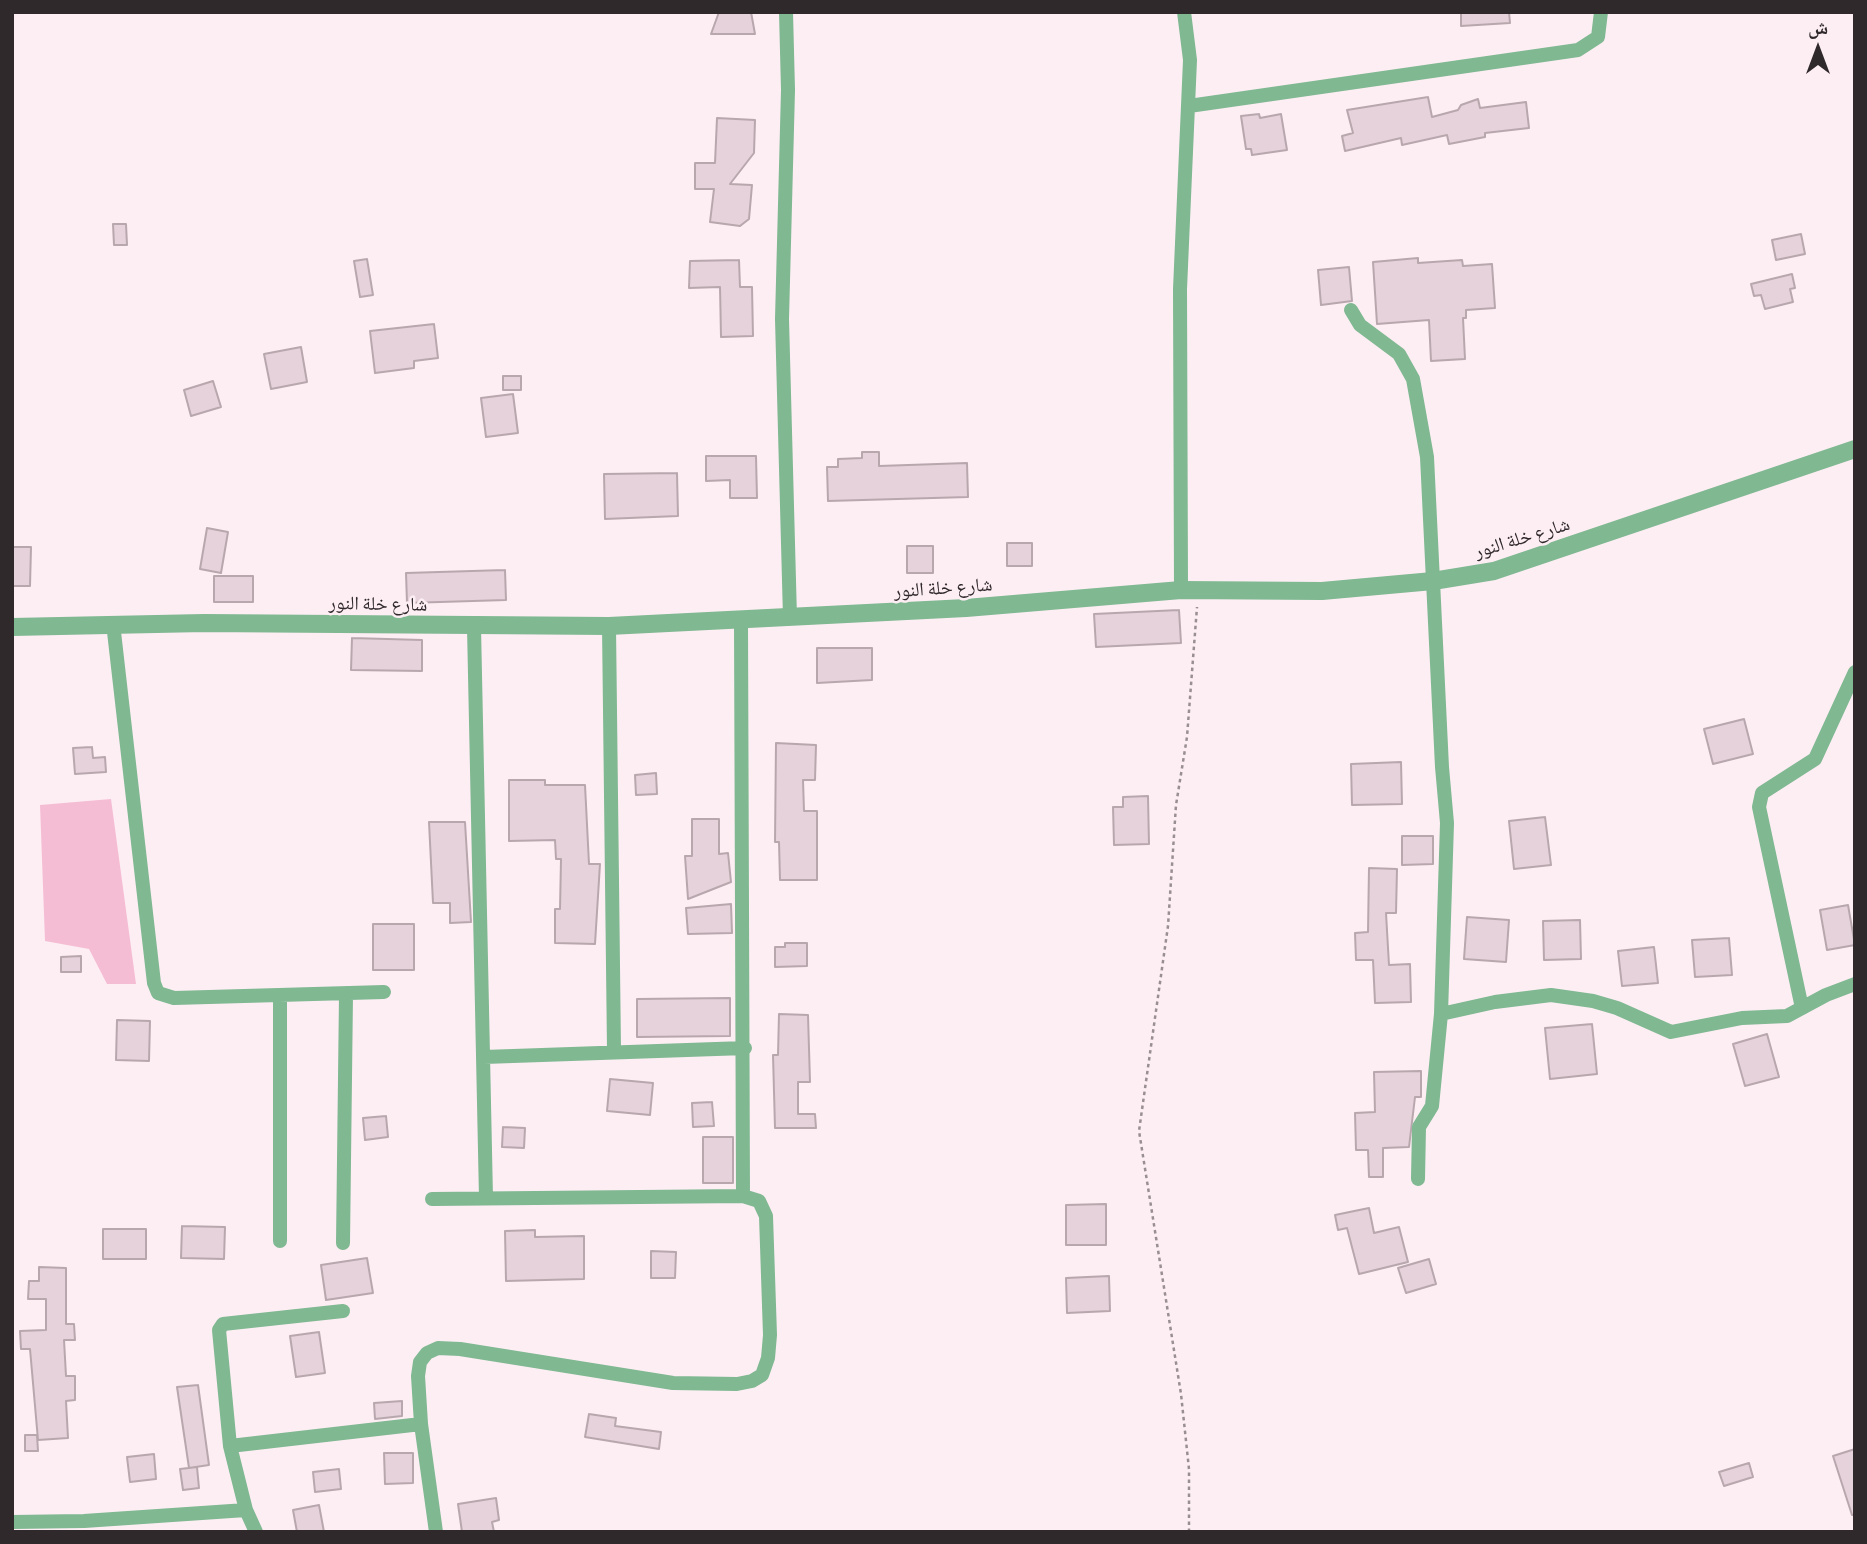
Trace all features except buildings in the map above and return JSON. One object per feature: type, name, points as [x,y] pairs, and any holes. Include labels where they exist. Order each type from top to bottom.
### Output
[{"type":"street","points":[[786,12],[788,90],[782,319],[790,618]]},
{"type":"street","points":[[1184,12],[1190,60],[1180,289],[1189,590]]},
{"type":"street","points":[[1189,106],[1578,50],[1598,37],[1601,12]]},
{"type":"street","points":[[1351,310],[1360,325],[1399,354],[1413,379],[1427,457],[1447,823],[1441,1014],[1432,1106],[1419,1127],[1418,1179]]},
{"type":"street","name":"شارع خلة النور","points":[[12,627],[113,623],[609,626],[966,608],[1189,590],[1322,591],[1433,582],[1494,571],[1855,449]]},
{"type":"street","points":[[741,621],[745,1048],[743,1196]]},
{"type":"street","points":[[113,623],[154,983],[158,993],[174,998],[384,992]]},
{"type":"street","points":[[609,626],[614,1051]]},
{"type":"street","points":[[474,627],[486,1198]]},
{"type":"street","points":[[1802,1008],[1759,807],[1762,793],[1815,759],[1855,672]]},
{"type":"street","points":[[1441,1014],[1494,1002],[1551,995],[1605,1004],[1671,1032],[1742,1018],[1787,1016],[1855,984]]},
{"type":"street","points":[[343,1243],[346,995]]},
{"type":"street","points":[[280,996],[280,1241]]},
{"type":"street","points":[[484,1057],[745,1048]]},
{"type":"street","points":[[432,1199],[743,1196],[760,1200],[766,1216],[770,1349],[762,1375],[752,1381],[737,1384],[673,1383],[438,1348],[427,1353],[420,1362],[421,1424],[436,1532]]},
{"type":"street","points":[[256,1532],[246,1510],[230,1446],[218,1339],[223,1324],[343,1311]]},
{"type":"street","points":[[230,1446],[421,1424]]},
{"type":"street","points":[[12,1521],[85,1527],[246,1510]]},
{"type":"path","points":[[1189,590],[1195,652],[1187,737],[1175,805],[1168,926],[1139,1131],[1181,1394],[1189,1469],[1189,1532]]},
{"type":"shaded area","points":[[111,799],[136,984],[107,984],[89,949],[45,941],[40,805]]}]
